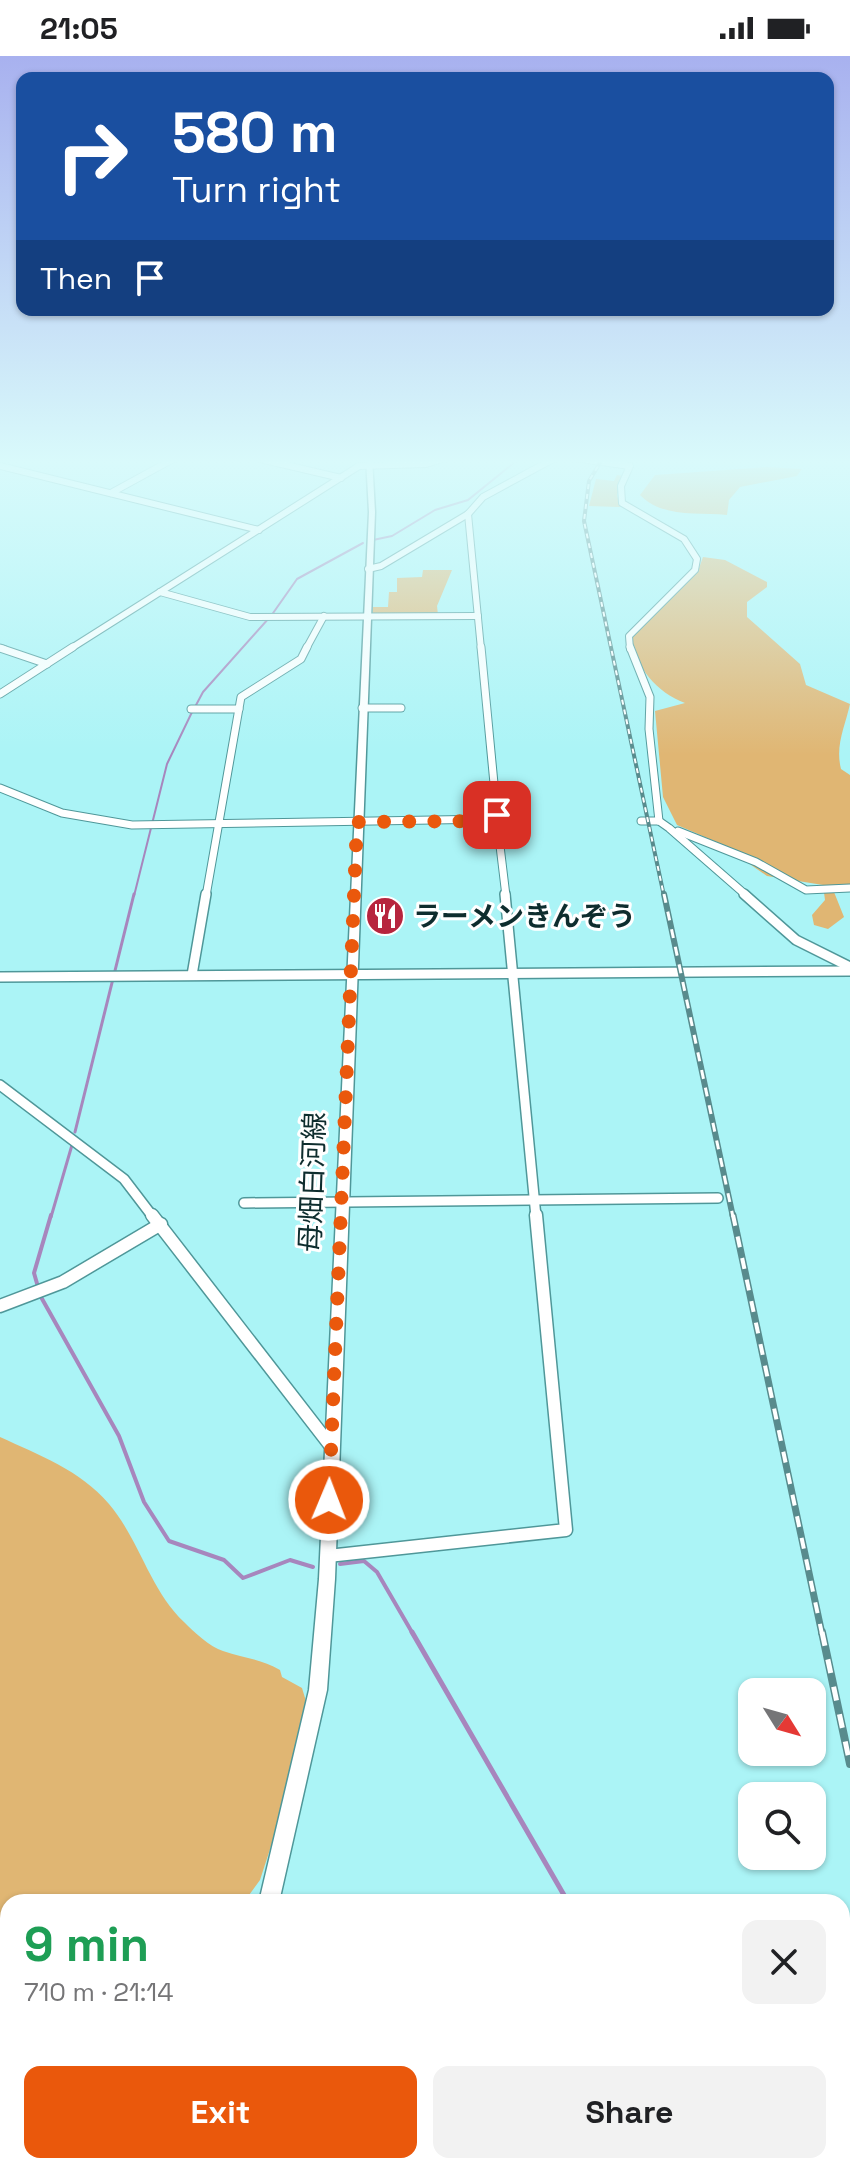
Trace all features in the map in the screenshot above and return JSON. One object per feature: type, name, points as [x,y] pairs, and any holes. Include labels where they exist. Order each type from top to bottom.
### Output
[{"type":"main road","name":"母畑白河線","points":[[271,1894],[318,1690],[328,1556],[330,1445],[369,557]]},
{"type":"street","points":[[0,694],[216,557]]},
{"type":"street","points":[[368,569],[396,557]]},
{"type":"street","points":[[472,557],[497,815],[493,819]]},
{"type":"street","points":[[659,821],[649,729],[650,697],[630,654],[629,636],[695,570],[697,557]]},
{"type":"street","points":[[160,592],[250,617],[478,616]]},
{"type":"street","points":[[192,975],[243,695],[301,659],[324,616]]},
{"type":"street","points":[[0,648],[47,664]]},
{"type":"street","points":[[362,708],[401,708]]},
{"type":"street","points":[[191,709],[239,709]]},
{"type":"street","points":[[0,788],[82,818],[152,825],[497,821],[566,1530],[328,1556]]},
{"type":"street","points":[[641,821],[659,821],[669,828],[796,940],[834,956],[850,969]]},
{"type":"street","points":[[669,828],[756,862],[806,890],[850,888]]},
{"type":"street","points":[[0,977],[850,969]]},
{"type":"street","points":[[0,1085],[35,1108],[124,1179],[330,1445]]},
{"type":"street","points":[[244,1203],[718,1198]]},
{"type":"street","points":[[0,1306],[63,1282],[161,1224]]},
{"type":"shaded area","points":[[703,557],[725,560],[767,582],[767,587],[747,602],[747,617],[800,664],[806,685],[850,704],[841,736],[839,760],[841,769],[850,775],[850,885],[832,887],[844,917],[828,929],[814,925],[812,915],[825,900],[823,885],[767,876],[721,844],[677,825],[663,797],[655,711],[685,703],[649,678],[638,660],[631,639],[698,571]]},
{"type":"shaded area","points":[[423,570],[452,570],[437,606],[438,615],[372,615],[373,607],[388,607],[389,592],[397,592],[397,578],[422,577]]},
{"type":"shaded area","points":[[0,1437],[58,1464],[98,1492],[129,1533],[162,1595],[184,1622],[218,1649],[280,1670],[282,1677],[302,1688],[309,1711],[306,1739],[260,1880],[250,1894],[0,1894]]},
{"type":"waterway","points":[[271,616],[297,579],[338,557]]},
{"type":"waterway","points":[[195,707],[203,692],[269,618]]},
{"type":"waterway","points":[[134,896],[167,764],[193,710]]},
{"type":"waterway","points":[[75,1132],[134,894]]},
{"type":"waterway","points":[[51,1217],[72,1145]]},
{"type":"waterway","points":[[38,1287],[34,1273],[51,1215]]},
{"type":"waterway","points":[[41,1297],[119,1436],[144,1502],[169,1541],[224,1560],[243,1578],[290,1560],[313,1567]]},
{"type":"waterway","points":[[340,1564],[364,1561],[377,1572],[413,1634]]},
{"type":"waterway","points":[[412,1632],[563,1894]]},
{"type":"railway","points":[[592,557],[664,896]]},
{"type":"railway","points":[[664,894],[733,1217]]},
{"type":"railway","points":[[733,1215],[822,1634]]},
{"type":"railway","points":[[822,1632],[850,1764]]},
{"type":"place","name":"ラーメンきんぞう","points":[[385,916]]},
{"type":"route","points":[[329,1500],[357,822],[487,821],[497,815]]}]
